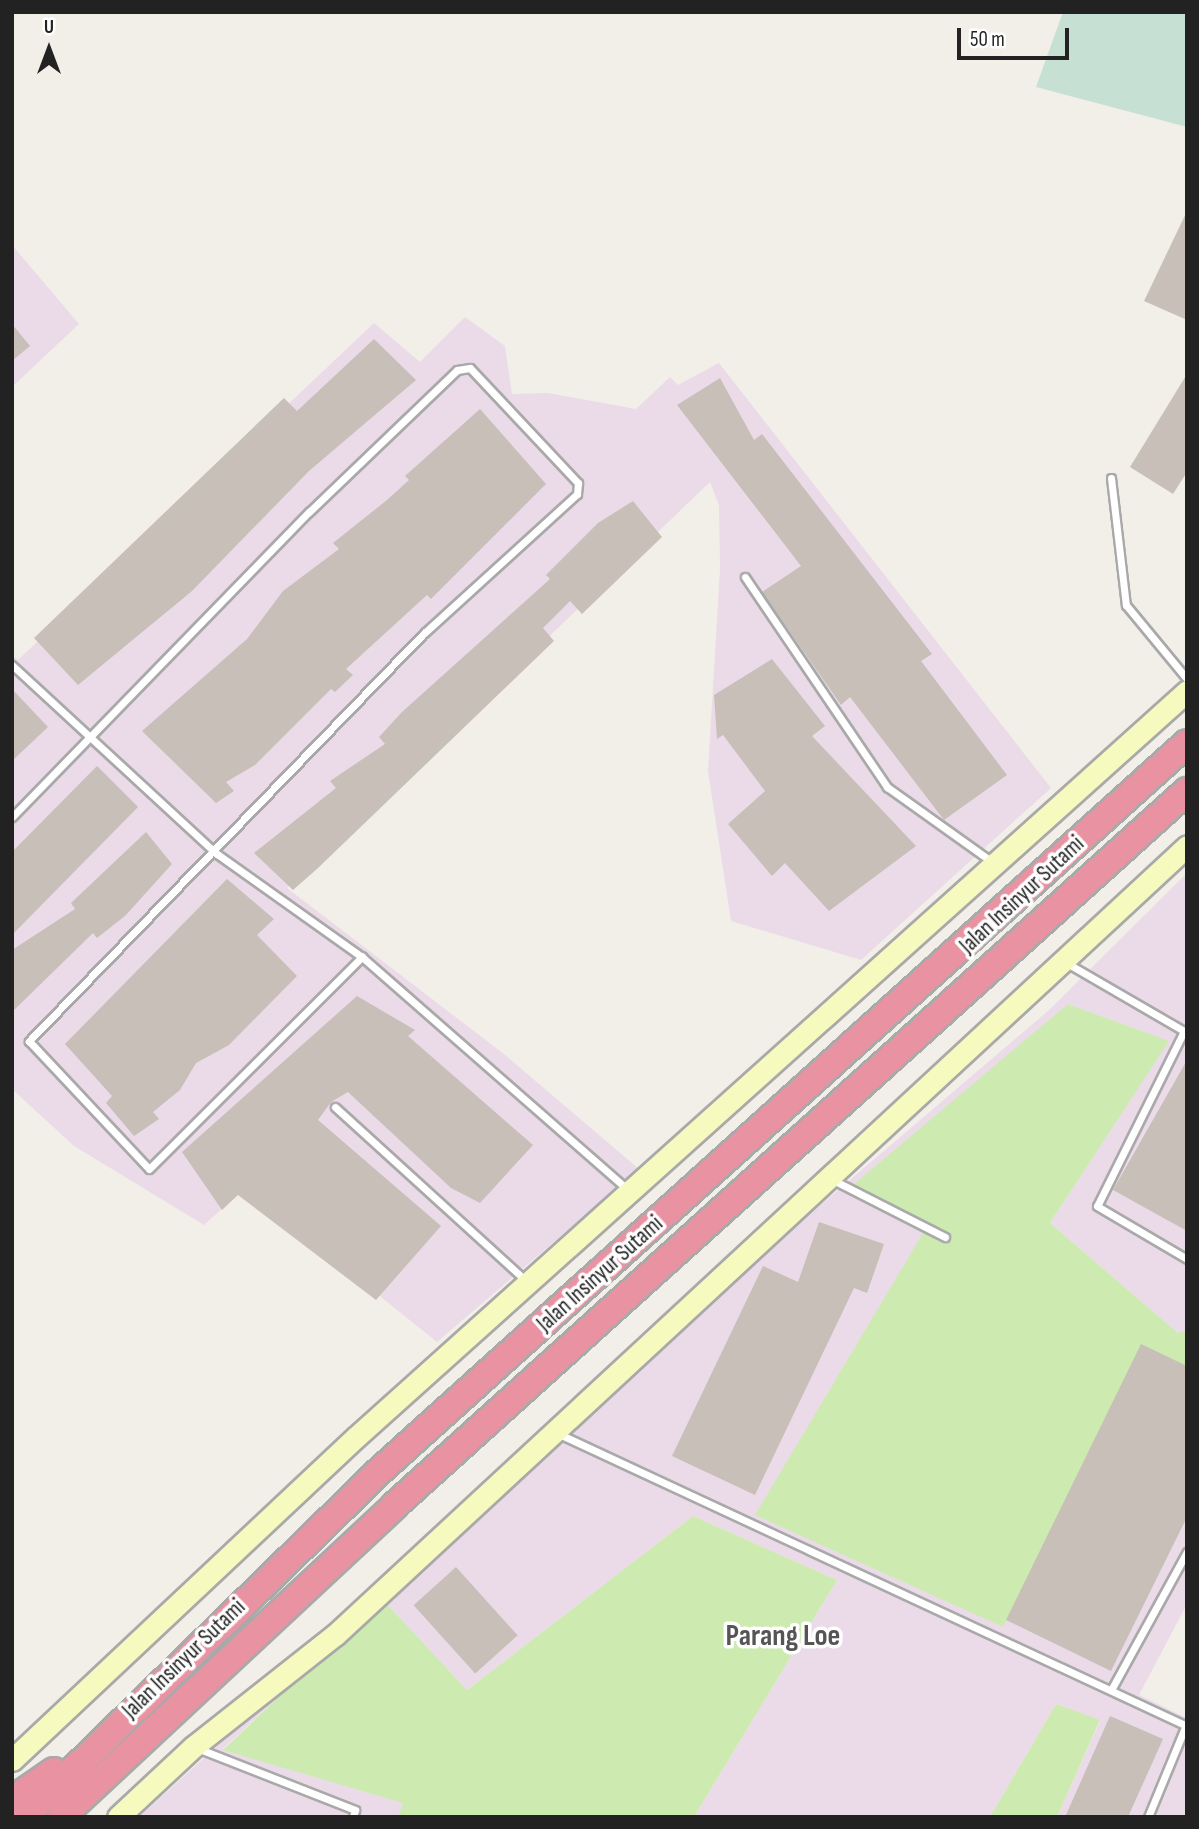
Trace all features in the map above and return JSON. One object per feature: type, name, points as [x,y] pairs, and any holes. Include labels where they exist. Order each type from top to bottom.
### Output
[{"type":"highway","name":"Jalan Insinyur Sutami","points":[[25,1817],[375,1475],[1187,743]]},
{"type":"highway","name":"Jalan Insinyur Sutami","points":[[61,1817],[394,1506],[1187,791]]},
{"type":"highway","points":[[12,1800],[100,1741]]},
{"type":"street","points":[[12,1760],[529,1284],[993,863],[1187,691]]},
{"type":"street","points":[[118,1817],[194,1747],[335,1635],[556,1433],[824,1175],[1187,846]]},
{"type":"lane","points":[[12,817],[92,741],[309,512],[457,370],[470,368],[578,483],[576,494],[424,633],[217,854],[29,1041],[149,1169],[362,957]]},
{"type":"lane","points":[[1111,478],[1126,605],[1187,680]]},
{"type":"lane","points":[[745,577],[887,787],[993,863]]},
{"type":"lane","points":[[12,665],[217,854],[362,957],[632,1193]]},
{"type":"lane","points":[[1062,959],[1184,1031],[1097,1206],[1187,1259]]},
{"type":"lane","points":[[335,1107],[529,1284]]},
{"type":"lane","points":[[824,1175],[945,1237]]},
{"type":"lane","points":[[556,1433],[1186,1726],[1148,1817]]},
{"type":"lane","points":[[1111,1690],[1187,1552]]},
{"type":"lane","points":[[194,1747],[355,1810],[353,1817]]},
{"type":"shaded area","points":[[12,245],[79,324],[12,387]]},
{"type":"shaded area","points":[[465,317],[505,346],[512,394],[548,393],[636,409],[670,377],[678,385],[719,363],[1051,788],[861,960],[731,921],[708,771],[720,569],[719,505],[710,482],[287,888],[504,1054],[639,1169],[437,1342],[245,1188],[204,1225],[74,1146],[12,1089],[12,655],[18,660],[374,323],[420,362]]},
{"type":"shaded area","points":[[1187,873],[1187,1330],[1179,1334],[1050,1223],[1168,1041],[1068,1004],[926,1227],[1187,1369],[1187,1604],[1139,1695],[1187,1718],[1187,1817],[1057,1817],[1100,1721],[1056,1704],[990,1817],[694,1817],[837,1580],[693,1516],[467,1690],[382,1600],[223,1749],[404,1803],[398,1817],[139,1817],[694,1313],[1049,1010]]},
{"type":"green space","points":[[1063,12],[1187,12],[1187,127],[1036,87]]},
{"type":"green space","points":[[1068,1004],[1169,1041],[1050,1223],[1178,1333],[1187,1330],[1187,1369],[1142,1347],[1003,1627],[755,1515],[926,1228],[847,1190]]},
{"type":"green space","points":[[693,1516],[837,1580],[694,1817],[398,1817],[403,1803],[223,1750],[382,1599],[467,1690]]},
{"type":"green space","points":[[1056,1704],[1100,1720],[1057,1817],[990,1817]]},
{"type":"building","points":[[1187,211],[1187,320],[1144,301]]},
{"type":"building","points":[[12,324],[30,346],[12,361]]},
{"type":"building","points":[[374,339],[416,380],[309,471],[192,591],[78,685],[34,638],[284,398],[297,411]]},
{"type":"building","points":[[1187,374],[1187,472],[1173,494],[1130,467]]},
{"type":"building","points":[[720,378],[754,440],[762,434],[932,654],[921,661],[1007,775],[944,820],[850,697],[841,705],[762,592],[801,566],[677,405]]},
{"type":"building","points":[[480,409],[546,484],[431,599],[427,595],[346,669],[353,675],[335,692],[331,689],[255,765],[226,782],[234,791],[216,803],[142,731],[247,639],[283,591],[339,549],[333,543],[409,480],[405,476]]},
{"type":"building","points":[[633,501],[662,537],[582,614],[570,601],[543,628],[554,641],[318,868],[293,890],[254,853],[336,788],[330,781],[385,744],[379,737],[402,712],[550,579],[546,575],[598,523]]},
{"type":"building","points":[[772,659],[825,726],[812,736],[916,846],[829,911],[785,863],[772,876],[728,824],[765,791],[723,735],[717,739],[714,695]]},
{"type":"building","points":[[12,689],[48,727],[12,761]]},
{"type":"building","points":[[97,766],[138,807],[12,935],[12,852]]},
{"type":"building","points":[[146,832],[172,864],[125,916],[97,938],[93,933],[12,1012],[12,950],[75,909],[71,903]]},
{"type":"building","points":[[227,879],[274,919],[257,935],[297,976],[229,1045],[196,1063],[180,1090],[153,1112],[159,1119],[134,1136],[106,1103],[112,1096],[65,1044]]},
{"type":"building","points":[[357,996],[415,1030],[408,1036],[533,1145],[480,1203],[451,1188],[348,1092],[331,1102],[318,1120],[441,1226],[376,1300],[238,1195],[222,1210],[182,1152]]},
{"type":"building","points":[[1187,1060],[1187,1231],[1113,1190]]},
{"type":"building","points":[[819,1222],[884,1244],[867,1293],[854,1288],[755,1495],[672,1456],[763,1266],[798,1282]]},
{"type":"building","points":[[1141,1344],[1187,1366],[1187,1517],[1111,1671],[1006,1620]]},
{"type":"building","points":[[456,1567],[518,1635],[475,1674],[414,1605]]},
{"type":"building","points":[[1110,1716],[1163,1739],[1128,1817],[1065,1817]]},
{"type":"district","name":"Parang Loe","points":[[783,1636]]}]
